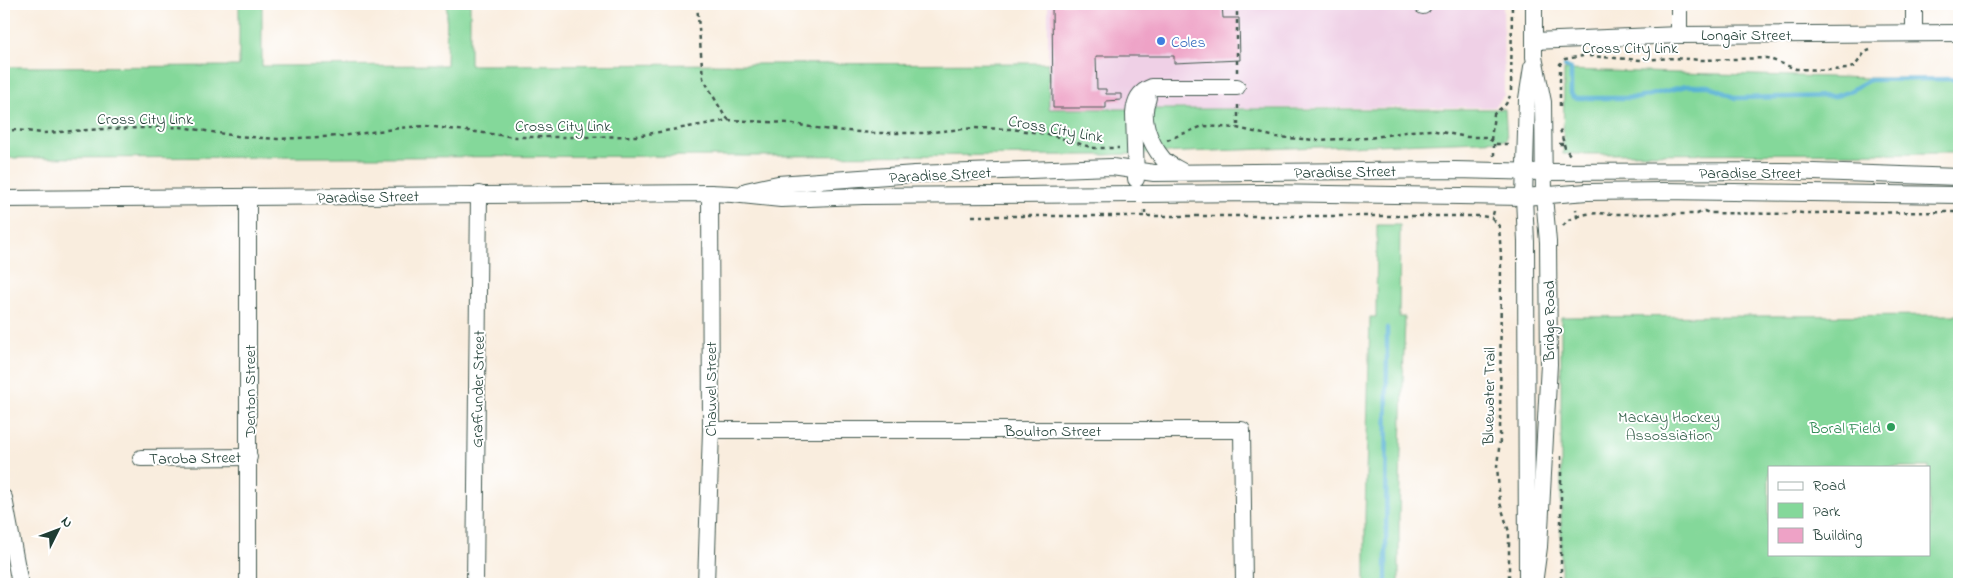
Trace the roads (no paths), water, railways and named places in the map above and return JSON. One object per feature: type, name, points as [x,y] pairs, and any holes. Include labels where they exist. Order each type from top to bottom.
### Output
[{"type":"street","name":"Bridge Road","points":[[1527,584],[1526,250],[1524,197],[1527,99],[1534,49],[1534,4]]},
{"type":"street","points":[[1679,4],[1679,35]]},
{"type":"street","points":[[1914,4],[1914,33]]},
{"type":"street","name":"Longair Street","points":[[1534,49],[1679,35],[1959,33]]},
{"type":"street","name":"Bridge Road","points":[[1534,49],[1543,102],[1543,172],[1548,242],[1549,364],[1539,547],[1534,584]]},
{"type":"street","points":[[1136,194],[1134,105],[1136,98],[1144,90],[1157,87],[1237,83]]},
{"type":"street","points":[[1157,87],[1147,99],[1144,113],[1146,125],[1164,161],[1185,172]]},
{"type":"street","name":"Paradise Street","points":[[732,194],[778,184],[915,174],[1112,167],[1154,173],[1455,170],[1525,172],[1786,171],[1959,178]]},
{"type":"street","name":"Paradise Street","points":[[4,199],[248,199],[479,194],[710,193],[781,199],[863,196],[1265,193],[1524,197],[1587,192],[1719,191],[1851,195],[1959,195]]},
{"type":"street","name":"Chauvel Street","points":[[706,584],[711,430],[710,193]]},
{"type":"street","name":"Graffunder Street","points":[[475,584],[479,194]]},
{"type":"street","name":"Denton Street","points":[[248,199],[248,584]]},
{"type":"street","name":"Boulton Street","points":[[711,430],[1242,430],[1244,584]]},
{"type":"street","name":"Taroba Street","points":[[140,458],[249,457]]},
{"type":"street","points":[[4,498],[20,584]]},
{"type":"waterway","points":[[1565,66],[1571,69],[1571,93],[1573,97],[1578,98],[1638,98],[1686,86],[1709,86],[1736,98],[1836,96],[1848,92],[1869,80],[1950,79],[1959,81]]},
{"type":"waterway","points":[[1386,584],[1387,328]]},
{"type":"place","name":"Coles","points":[[1161,41]]},
{"type":"place","name":"Boral Field","points":[[1891,427]]},
{"type":"park label","name":"Mackay Hockey Assossiation","points":[[1669,425]]}]
